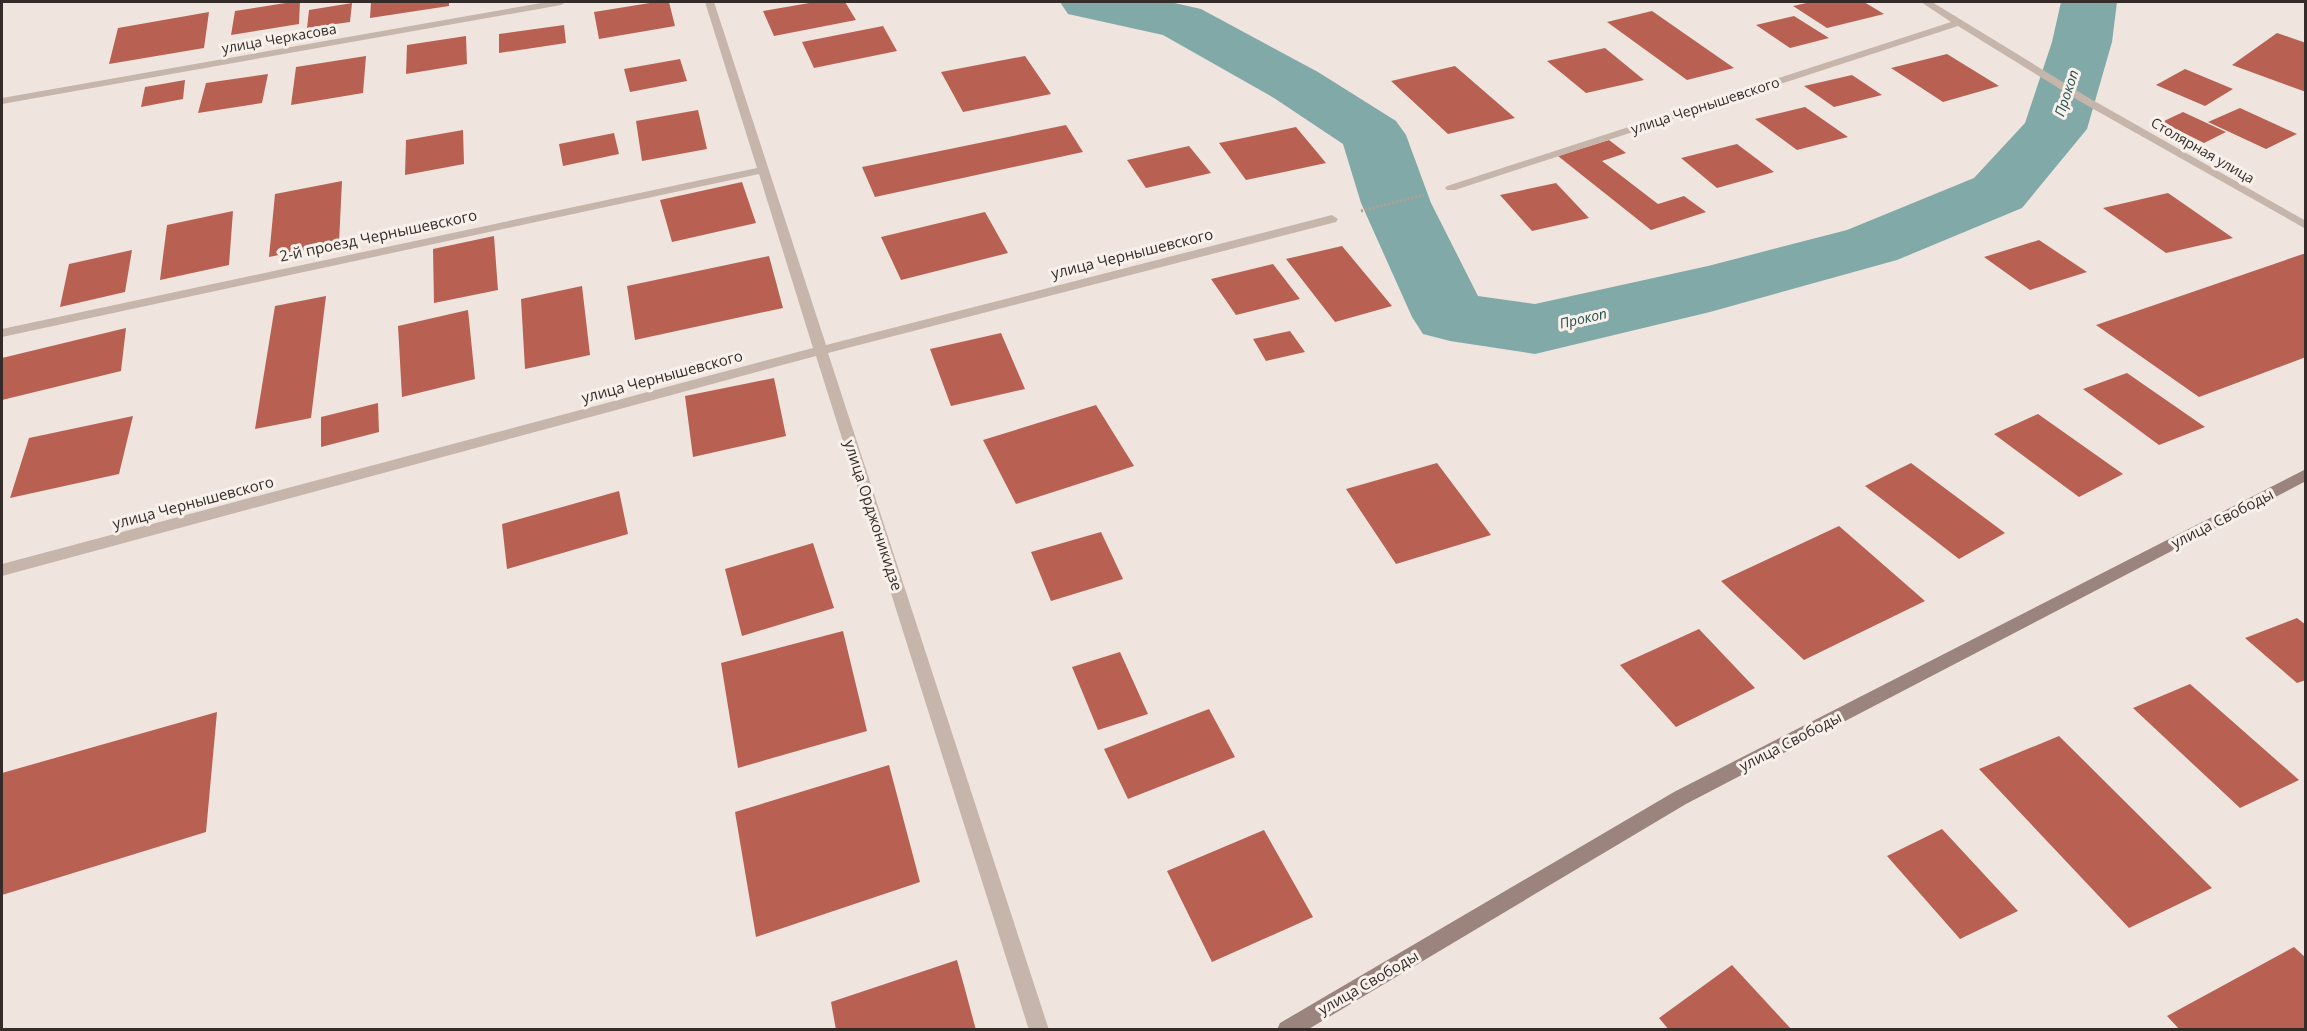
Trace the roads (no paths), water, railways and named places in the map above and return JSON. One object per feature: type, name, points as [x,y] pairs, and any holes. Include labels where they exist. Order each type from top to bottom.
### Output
[{"type":"main road","name":"улица Свободы","points":[[1287,1029],[1680,798],[2306,474]]},
{"type":"street","name":"улица Черкасова","points":[[2,101],[561,2]]},
{"type":"street","name":"улица Орджоникидзе","points":[[709,2],[1039,1029]]},
{"type":"street","points":[[1926,2],[1960,22]]},
{"type":"street","name":"Столярная улица","points":[[1960,22],[2085,100],[2306,226]]},
{"type":"street","name":"улица Чернышевского","points":[[1450,188],[1960,22]]},
{"type":"street","name":"2-й проезд Чернышевского","points":[[2,333],[762,170]]},
{"type":"street","name":"улица Чернышевского","points":[[2,570],[822,350],[1332,219]]},
{"type":"waterway","name":"Прокоп","points":[[1088,2],[1181,21],[1296,85],[1373,135],[1396,203],[1450,317],[1535,329],[1710,289],[1872,245],[1998,193],[2055,129],[2082,42],[2089,2]]}]
